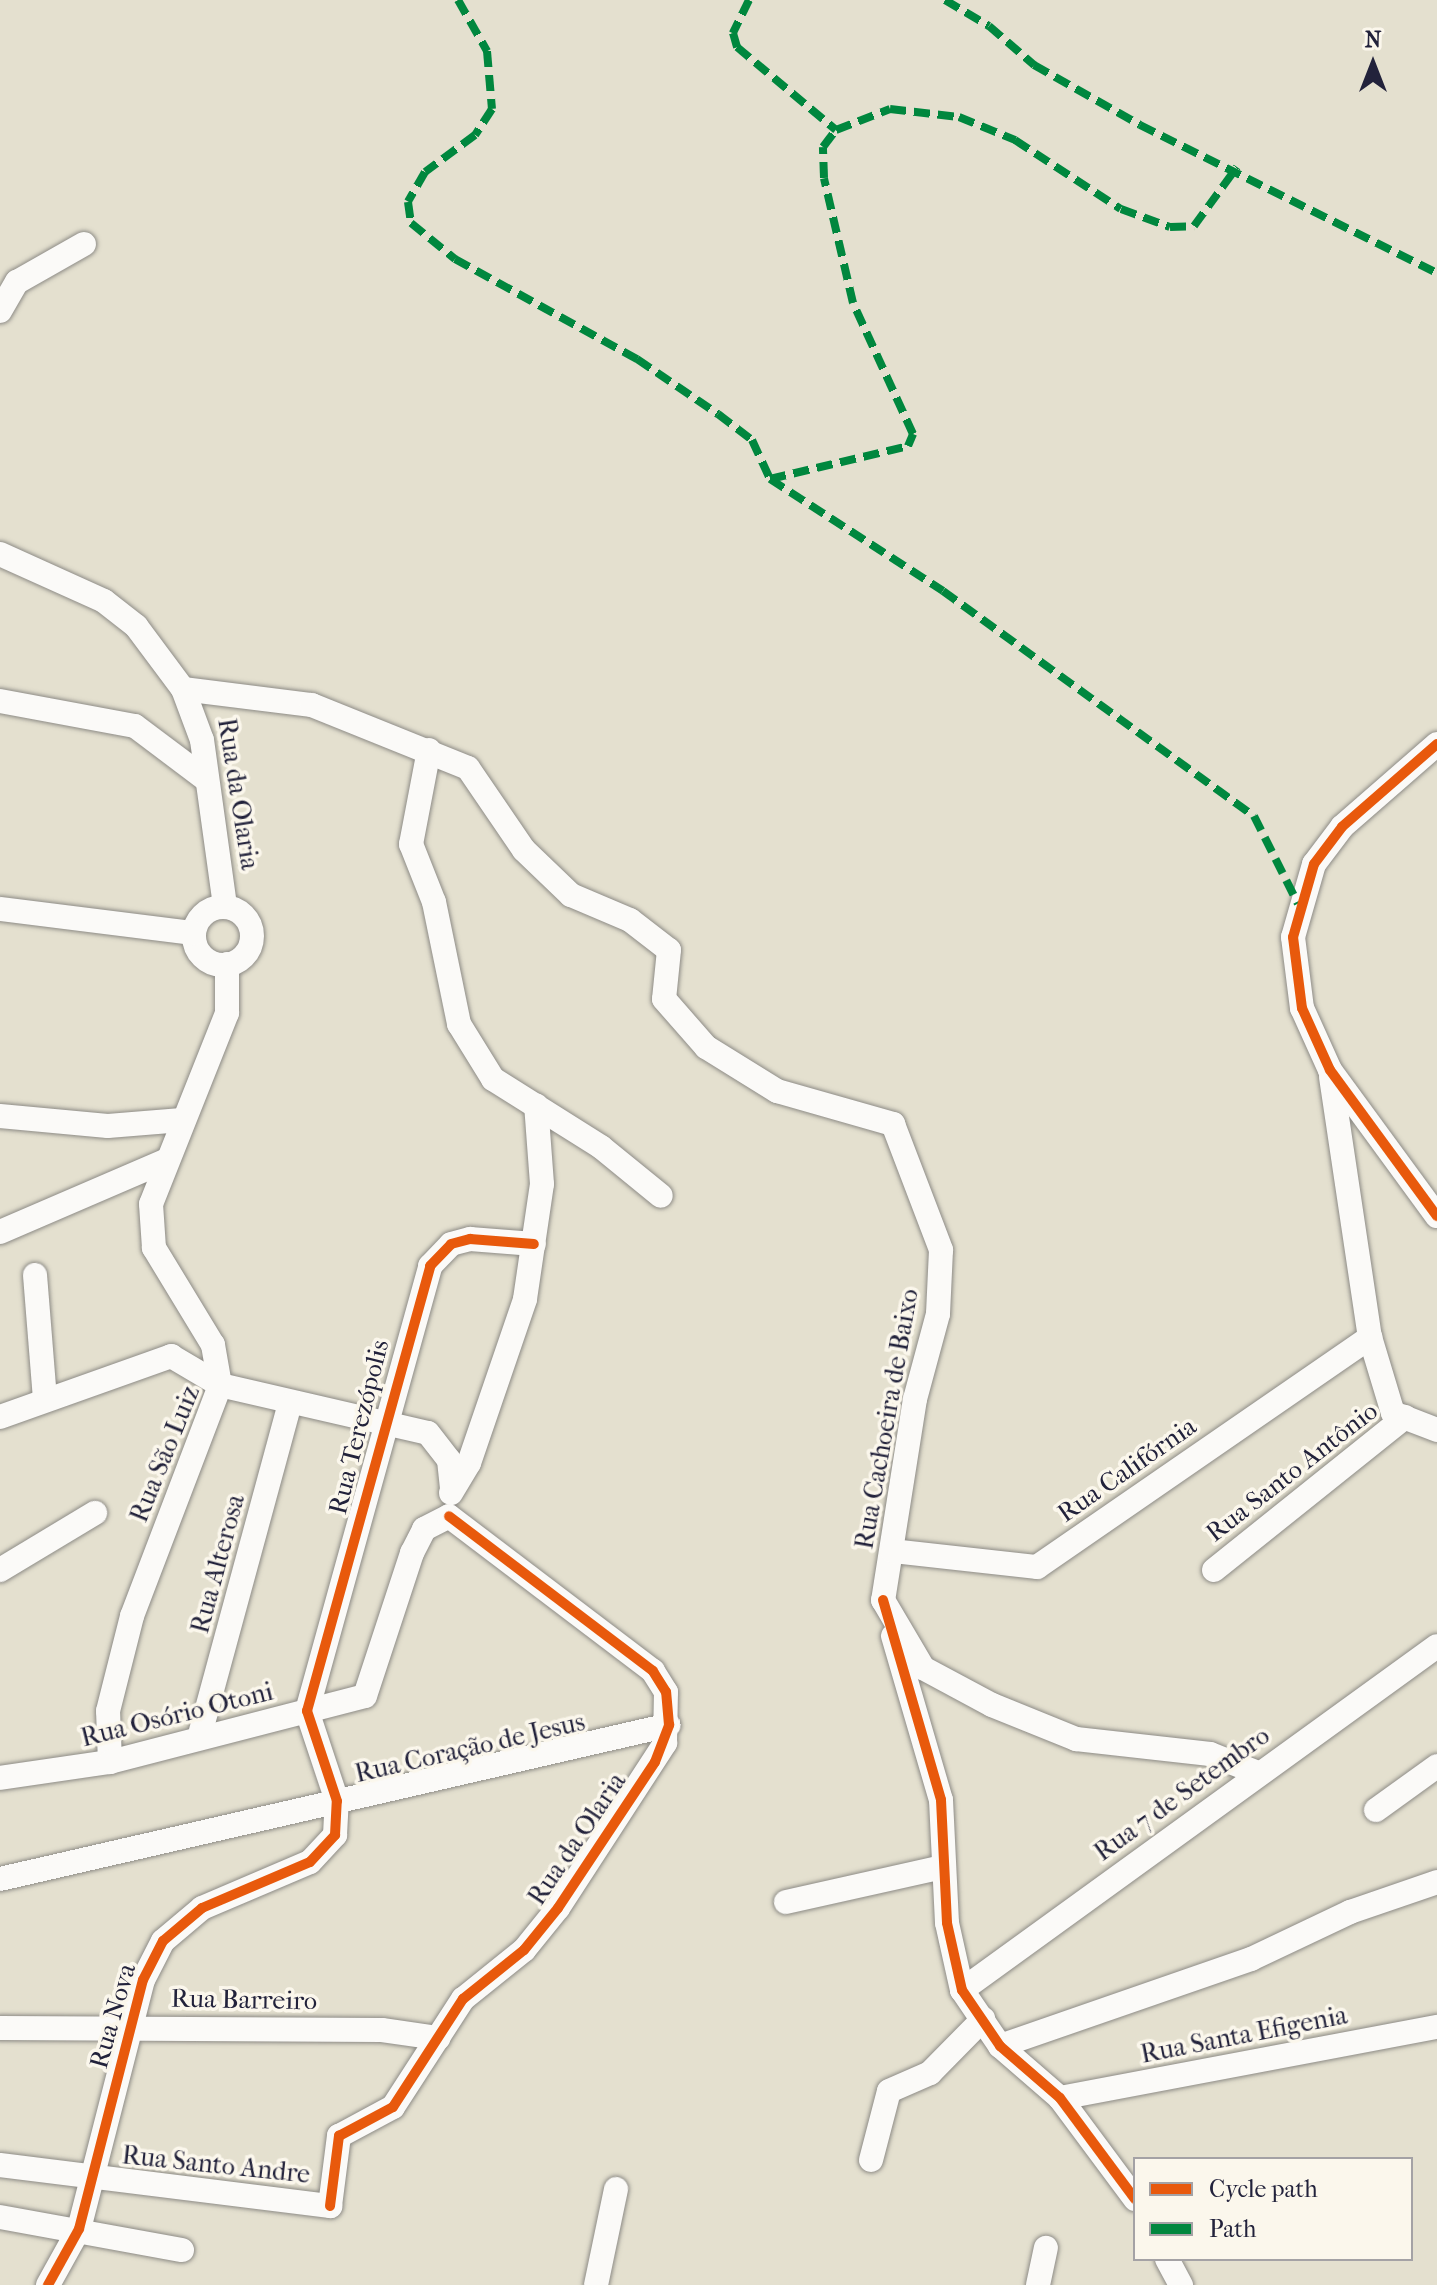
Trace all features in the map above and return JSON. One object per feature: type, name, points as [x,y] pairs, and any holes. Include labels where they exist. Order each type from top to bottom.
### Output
[{"type":"street","points":[[0,311],[17,282],[84,244]]},
{"type":"street","name":"Rua da Olaria","points":[[0,554],[104,601],[136,626],[196,709],[225,906]]},
{"type":"street","points":[[183,689],[312,705],[429,750],[411,844],[434,902],[459,1024],[493,1079],[536,1105],[661,1196]]},
{"type":"street","points":[[0,701],[135,726],[207,780]]},
{"type":"street","points":[[1437,744],[1342,827],[1314,864],[1298,904],[1295,974],[1330,1070],[1370,1337],[1393,1413],[1437,1430]]},
{"type":"street","name":"Rua Cachoeira de Baixo","points":[[429,750],[468,768],[524,850],[571,895],[630,920],[669,950],[664,999],[706,1047],[777,1091],[893,1124],[941,1250],[938,1314],[915,1399],[883,1600]]},
{"type":"street","points":[[225,906],[242,914],[252,930],[249,948],[227,964],[202,957],[194,933],[201,916],[225,906]]},
{"type":"street","points":[[0,909],[194,933]]},
{"type":"street","points":[[220,1385],[213,1345],[154,1248],[153,1188],[227,1013],[227,964]]},
{"type":"street","points":[[1330,1070],[1437,1216]]},
{"type":"street","points":[[536,1105],[543,1158],[534,1244],[506,1359],[469,1463],[452,1489],[449,1516],[653,1671],[666,1692],[669,1725]]},
{"type":"street","points":[[0,1116],[108,1126],[182,1120]]},
{"type":"street","points":[[0,1233],[167,1160]]},
{"type":"street","name":"Rua Terezópolis","points":[[307,1711],[430,1266],[451,1244],[470,1239],[534,1244]]},
{"type":"street","points":[[35,1275],[45,1400]]},
{"type":"street","name":"Rua Califórnia","points":[[892,1551],[1037,1567],[1370,1337]]},
{"type":"street","points":[[0,1417],[156,1356],[190,1364],[220,1385]]},
{"type":"street","name":"Rua São Luiz","points":[[110,1762],[108,1711],[132,1616],[220,1385],[290,1404],[385,1420],[441,1445],[452,1489]]},
{"type":"street","name":"Rua Alterosa","points":[[199,1738],[290,1404]]},
{"type":"street","name":"Rua Santo Antônio","points":[[1214,1570],[1405,1417]]},
{"type":"street","points":[[0,1570],[95,1513]]},
{"type":"street","name":"Rua Osório Otoni","points":[[0,1778],[110,1762],[365,1696],[412,1553],[424,1529],[449,1516]]},
{"type":"street","points":[[883,1600],[923,1668],[992,1705],[1076,1739],[1210,1754],[1258,1773]]},
{"type":"street","points":[[883,1600],[941,1800],[942,1867],[962,1990],[1000,2046],[1060,2098],[1133,2196]]},
{"type":"street","name":"Rua 7 de Setembro","points":[[962,1990],[1437,1646]]},
{"type":"street","name":"Rua Nova","points":[[48,2285],[79,2229],[94,2179],[129,2027],[163,1941],[202,1908],[310,1862],[335,1835],[337,1801],[307,1711]]},
{"type":"street","name":"Rua da Olaria","points":[[330,2206],[339,2136],[393,2107],[463,1999],[524,1950],[558,1908],[655,1762],[669,1725]]},
{"type":"street","name":"Rua Coração de Jesus","points":[[0,1879],[669,1725]]},
{"type":"street","points":[[1376,1810],[1437,1766]]},
{"type":"street","points":[[786,1902],[942,1867]]},
{"type":"street","points":[[1000,2046],[1251,1959],[1350,1912],[1437,1882]]},
{"type":"street","points":[[871,2160],[889,2091],[930,2073],[983,2019]]},
{"type":"street","name":"Rua Santa Efigenia","points":[[1060,2098],[1437,2027]]},
{"type":"street","name":"Rua Barreiro","points":[[0,2028],[382,2030],[438,2038]]},
{"type":"street","name":"Rua Santo Andre","points":[[0,2165],[330,2206]]},
{"type":"street","points":[[596,2285],[616,2189]]},
{"type":"street","points":[[0,2217],[182,2250]]},
{"type":"street","points":[[1038,2285],[1046,2248]]},
{"type":"street","points":[[1168,2261],[1181,2285]]},
{"type":"marked path","points":[[458,0],[487,51],[492,109],[475,135],[425,172],[408,202],[411,223],[455,259],[637,359],[718,414],[752,440],[770,479],[943,591],[1254,816],[1298,904]]},
{"type":"marked path","points":[[749,0],[733,33],[737,47],[836,130]]},
{"type":"marked path","points":[[945,0],[989,26],[1034,65],[1140,125],[1437,273]]},
{"type":"marked path","points":[[770,479],[908,446],[913,434],[853,303],[824,178],[823,147],[836,130],[890,109],[959,117],[1015,140],[1121,209],[1170,227],[1194,226],[1237,167]]},
{"type":"cycle path","points":[[1437,744],[1342,827],[1314,864],[1293,937],[1302,1008],[1330,1070],[1437,1216]]},
{"type":"cycle path","points":[[48,2285],[79,2229],[143,1980],[163,1941],[202,1908],[310,1862],[335,1835],[337,1801],[307,1711],[430,1266],[451,1244],[470,1239],[534,1244]]},
{"type":"cycle path","points":[[330,2206],[339,2136],[393,2107],[463,1999],[524,1950],[558,1908],[655,1762],[669,1725],[666,1692],[653,1671],[449,1516]]},
{"type":"cycle path","points":[[883,1600],[941,1800],[947,1923],[962,1990],[1000,2046],[1060,2098],[1133,2196]]}]
